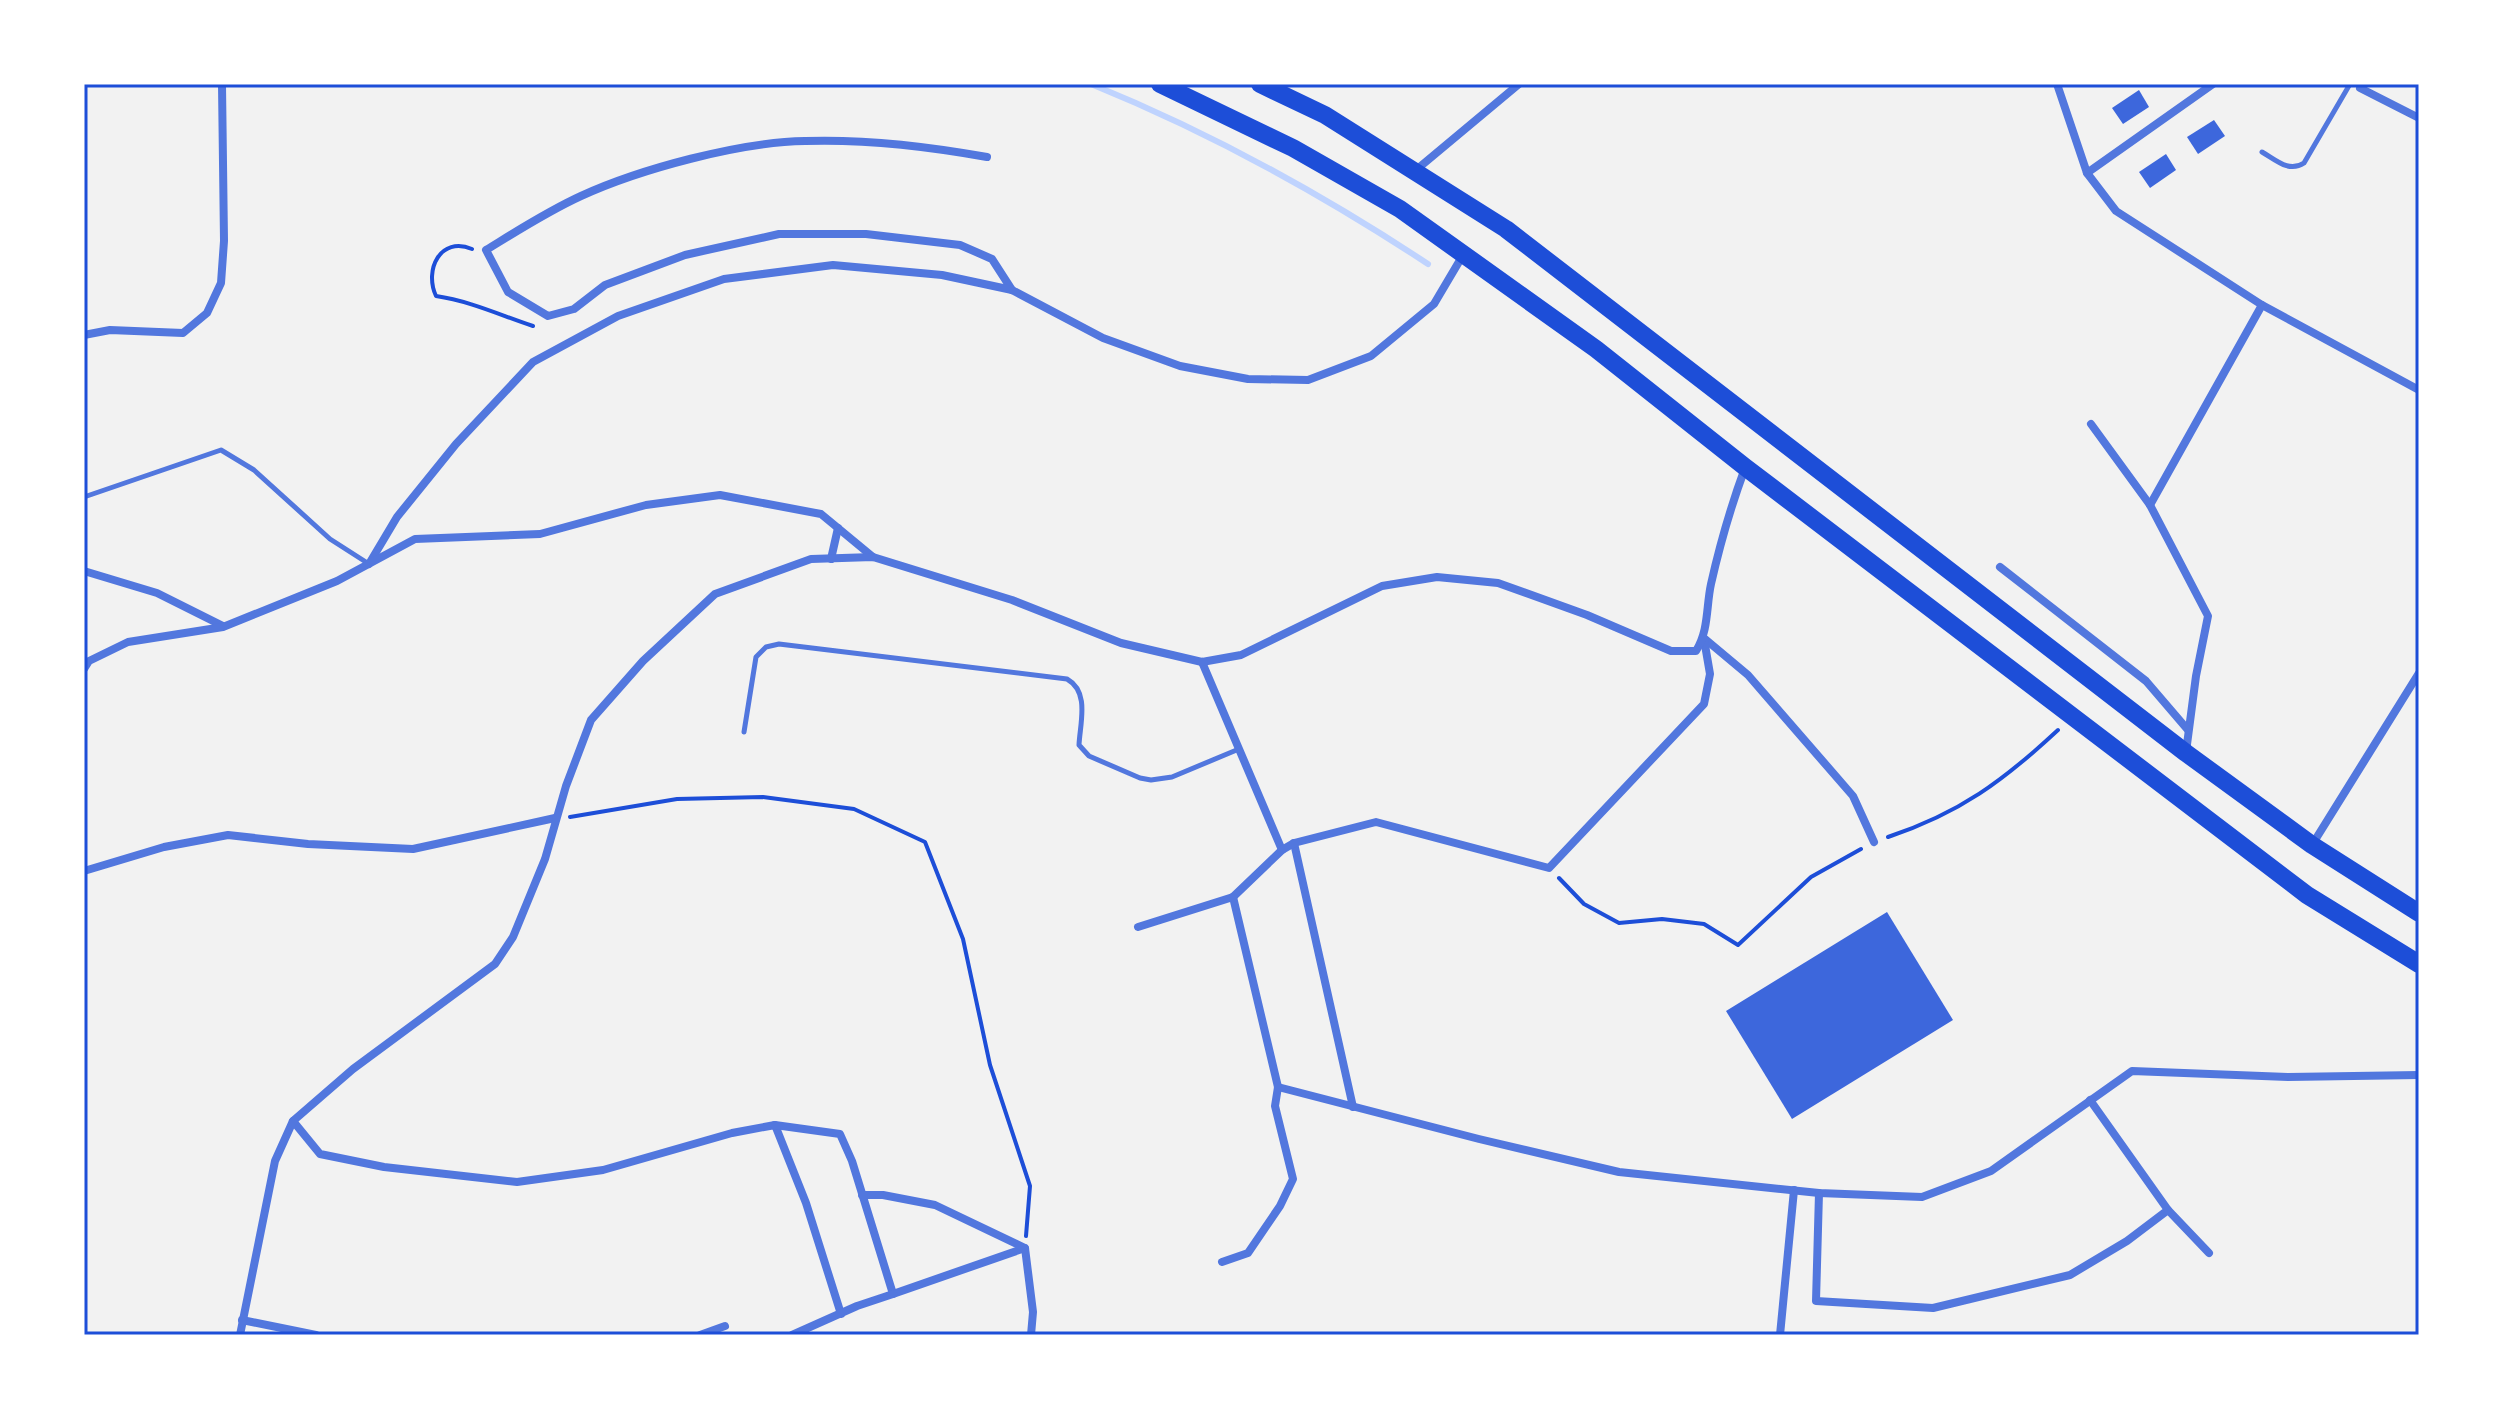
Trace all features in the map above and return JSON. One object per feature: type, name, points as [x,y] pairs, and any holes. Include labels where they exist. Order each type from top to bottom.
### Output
[{"type":"highway","points":[[1160,84],[1293,148],[1400,209],[1596,349],[1745,467],[2307,895],[2419,964]]},
{"type":"highway","points":[[1260,84],[1325,115],[1506,229],[2186,753],[2312,845],[2419,913]]},
{"type":"street","points":[[1415,171],[1519,84]]},
{"type":"street","points":[[2057,84],[2087,173],[2116,211],[2262,305],[2419,390]]},
{"type":"street","points":[[2087,173],[2213,84]]},
{"type":"street","points":[[84,335],[110,330],[183,333],[207,313],[221,283],[224,241],[222,85]]},
{"type":"street","points":[[2356,85],[2419,118]]},
{"type":"street","points":[[987,157],[922,145],[863,142],[803,141],[744,148],[667,165],[582,195],[486,250],[508,292],[548,316],[574,309],[605,285],[685,255],[779,234],[866,234],[960,245],[992,259],[1012,290]]},
{"type":"street","points":[[369,564],[397,517],[456,444],[533,362],[618,316],[724,279],[833,265],[942,275],[1012,290],[1103,338],[1180,366],[1248,379],[1308,380],[1371,356],[1434,304],[1463,254]]},
{"type":"street","points":[[2150,505],[2262,305]]},
{"type":"street","points":[[2091,424],[2150,505],[2208,616],[2186,753]]},
{"type":"street","points":[[1138,927],[1233,897],[1282,850],[1294,843],[1376,822],[1549,868],[1704,704],[1710,674],[1704,638],[1711,587],[1732,503],[1745,467]]},
{"type":"street","points":[[84,669],[89,661],[128,642],[223,627],[337,581],[415,539],[540,534],[646,505],[720,495],[821,514],[873,557]]},
{"type":"street","points":[[831,559],[838,528]]},
{"type":"street","points":[[240,1335],[275,1161],[293,1121],[353,1069],[495,964],[513,937],[545,859],[555,818],[591,720],[643,661],[715,594],[811,559],[873,557],[1012,600],[1121,643],[1202,662],[1241,655],[1382,586],[1437,577],[1498,583],[1587,615],[1671,651],[1696,651],[1704,638]]},
{"type":"street","points":[[2000,567],[2146,681],[2188,730]]},
{"type":"street","points":[[84,571],[157,593],[223,627]]},
{"type":"street","points":[[1704,638],[1748,675],[1833,772],[1853,796],[1874,842]]},
{"type":"street","points":[[1202,662],[1282,850]]},
{"type":"street","points":[[2312,845],[2419,673]]},
{"type":"street","points":[[84,871],[164,847],[228,835],[308,844],[413,849],[555,818]]},
{"type":"street","points":[[1294,843],[1353,1107]]},
{"type":"street","points":[[1222,1262],[1248,1253],[1280,1206],[1293,1179],[1275,1106],[1278,1087],[1233,897]]},
{"type":"street","points":[[1278,1087],[1619,1172],[1819,1193],[1922,1197],[1991,1171],[2132,1071],[2288,1077],[2419,1075]]},
{"type":"street","points":[[2090,1100],[2168,1210],[2209,1253]]},
{"type":"street","points":[[293,1121],[320,1154],[384,1167],[517,1182],[603,1170],[732,1133],[775,1125],[840,1134],[852,1161],[893,1294]]},
{"type":"street","points":[[775,1125],[806,1203],[841,1314]]},
{"type":"street","points":[[1780,1335],[1794,1190]]},
{"type":"street","points":[[1819,1193],[1816,1301],[1933,1308],[2070,1275],[2127,1241],[2168,1210]]},
{"type":"street","points":[[862,1195],[883,1195],[935,1205],[1025,1248]]},
{"type":"street","points":[[792,1335],[893,1294],[1025,1248]]},
{"type":"street","points":[[1025,1248],[1033,1312],[1031,1335]]},
{"type":"street","points":[[242,1320],[316,1335]]},
{"type":"street","points":[[700,1335],[725,1326]]},
{"type":"lane","points":[[2262,152],[2288,167],[2298,167],[2304,163],[2356,85]]},
{"type":"lane","points":[[84,497],[221,450],[254,470],[330,539],[369,564]]},
{"type":"lane","points":[[744,732],[756,657],[766,647],[779,644],[1067,679],[1079,689],[1082,699],[1079,745],[1089,756],[1140,778],[1172,777],[1239,749]]},
{"type":"path","points":[[486,250],[481,253],[465,246],[453,247],[439,255],[431,272],[430,284],[436,296],[464,300],[492,313],[546,329],[567,343]]},
{"type":"path","points":[[1549,868],[1584,904],[1619,923],[1662,919],[1704,924],[1738,945],[1811,877],[1874,842],[1924,825],[1963,805],[2012,772],[2061,728]]},
{"type":"path","points":[[555,818],[612,812],[677,799],[763,797],[854,809],[925,842],[963,939],[990,1065],[1030,1186],[1025,1248]]},
{"type":"building","points":[[2139,90],[2149,107],[2123,124],[2112,108]]},
{"type":"building","points":[[2214,120],[2225,136],[2198,154],[2187,137]]},
{"type":"building","points":[[2166,154],[2176,170],[2150,188],[2139,172]]},
{"type":"building","points":[[1887,912],[1953,1020],[1792,1119],[1726,1011]]},
{"type":"waterway","points":[[1091,84],[1179,123],[1264,166],[1428,264]]}]
